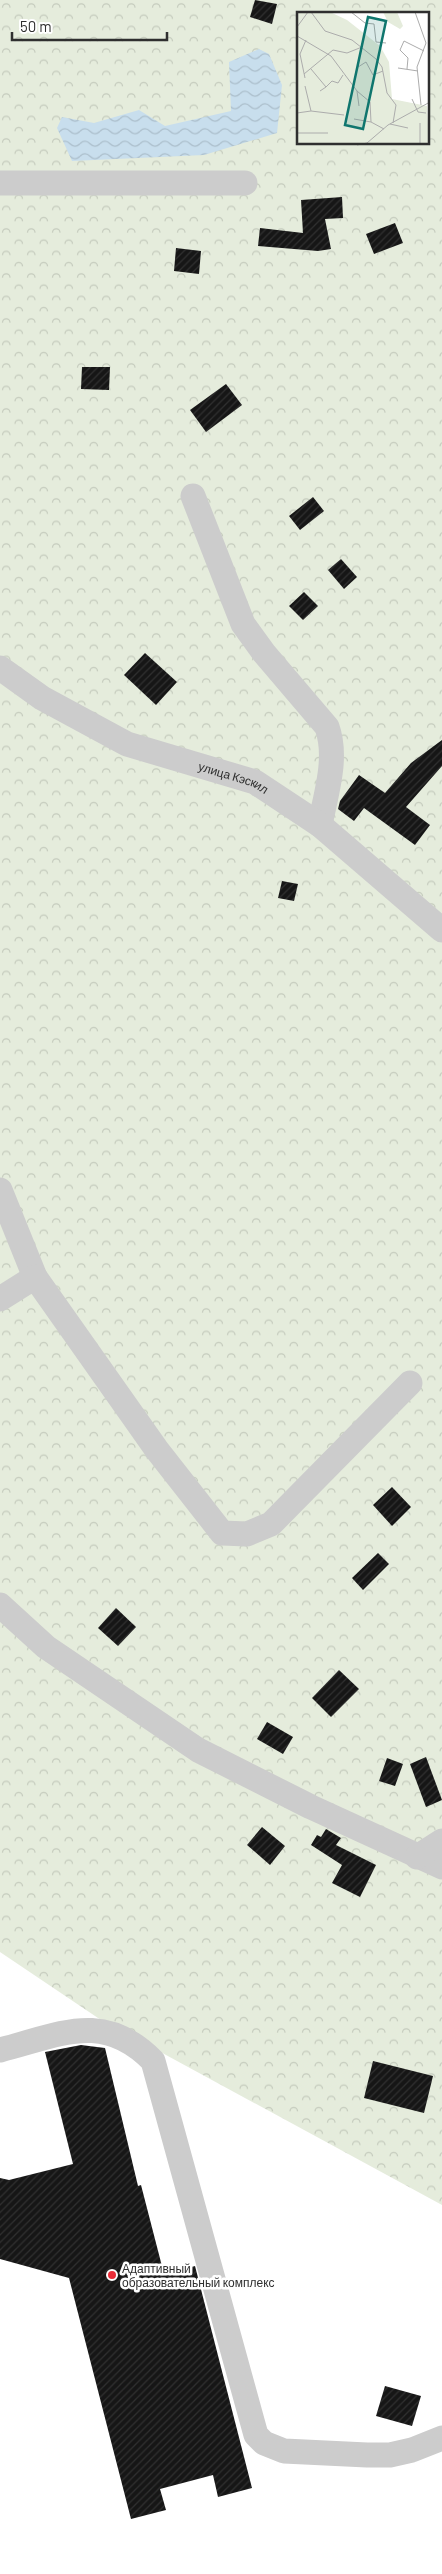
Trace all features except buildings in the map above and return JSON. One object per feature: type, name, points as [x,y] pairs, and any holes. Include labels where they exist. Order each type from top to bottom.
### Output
[{"type":"street","points":[[0,183],[245,183]]},
{"type":"street","points":[[193,496],[244,624],[264,653],[326,727],[329,734],[333,754],[320,825]]},
{"type":"street","name":"улица Кэскил","points":[[0,668],[42,698],[128,744],[255,782],[320,825],[442,930]]},
{"type":"street","points":[[0,1190],[35,1277],[157,1450],[222,1533],[247,1534],[271,1524],[410,1383]]},
{"type":"street","points":[[0,1300],[35,1277]]},
{"type":"street","points":[[0,1605],[46,1647],[198,1750],[311,1807],[442,1867]]},
{"type":"street","points":[[417,1856],[442,1841]]},
{"type":"street","points":[[0,2050],[81,2030],[110,2032],[138,2045],[153,2061],[256,2435],[264,2443],[284,2450],[390,2455],[412,2450],[442,2438]]},
{"type":"green space","points":[[0,0],[442,0],[442,2205],[98,2018],[0,1952]]},
{"type":"water","points":[[259,49],[269,54],[282,85],[277,133],[204,155],[72,161],[57,128],[62,117],[94,123],[139,110],[165,126],[231,111],[229,62]]},
{"type":"place","name":"Адаптивный образовательный комплекс","points":[[112,2275]]}]
